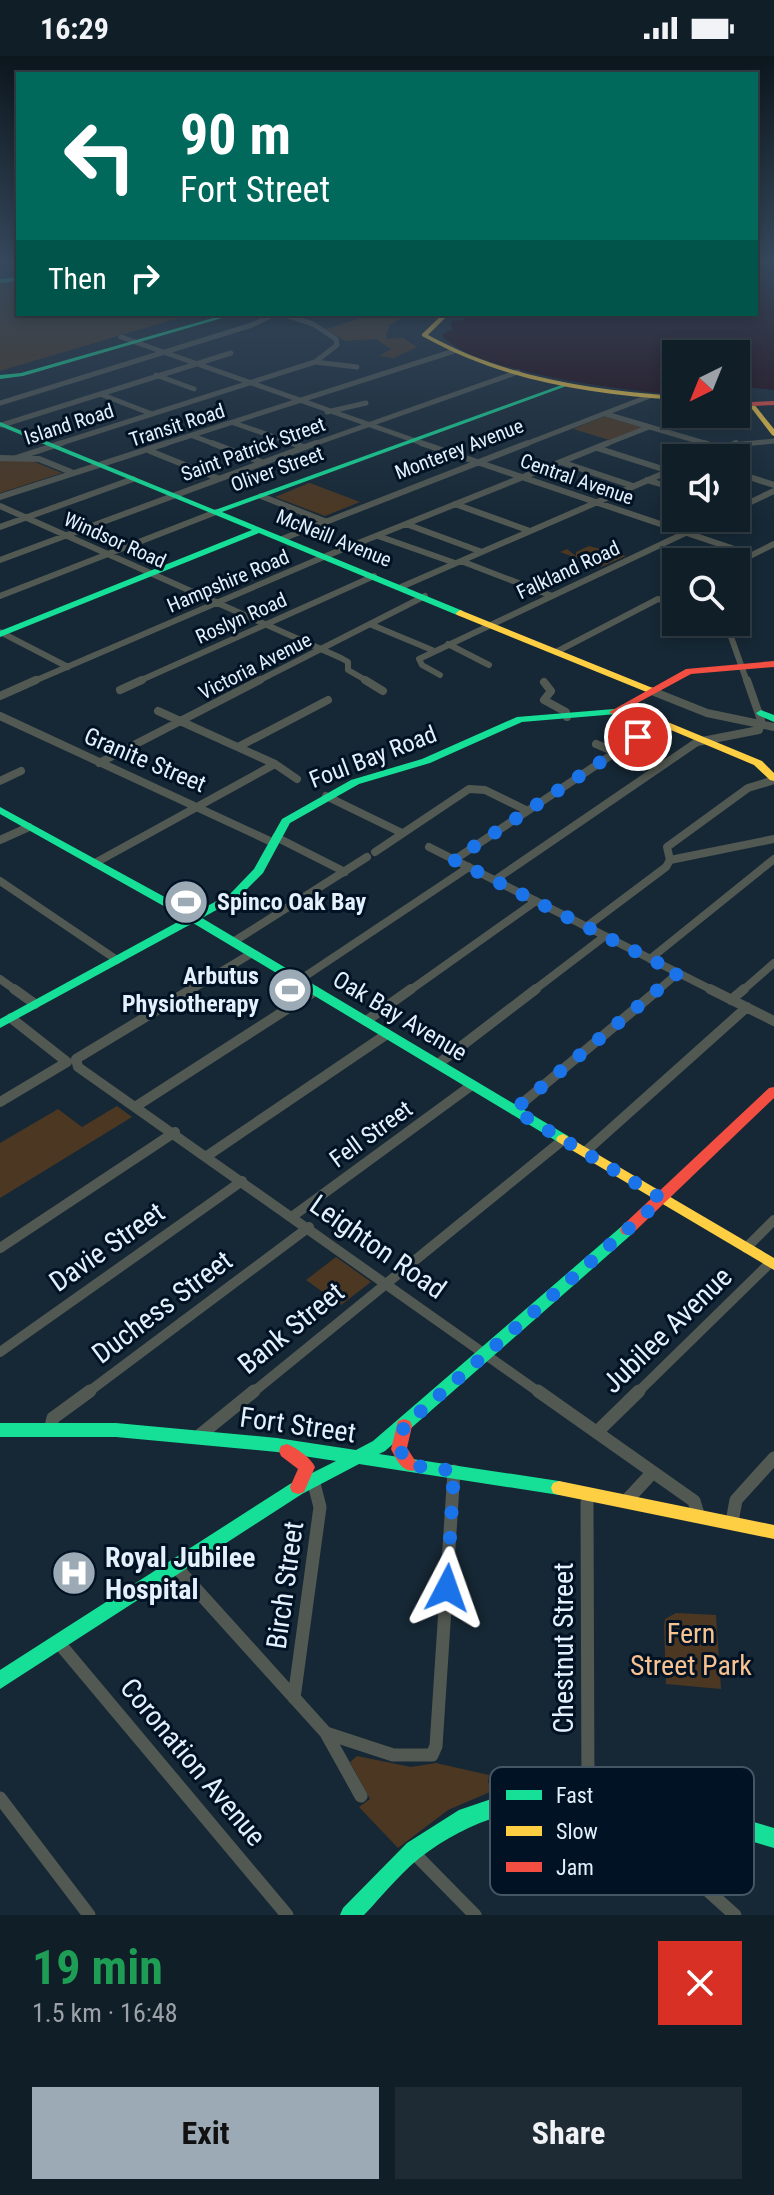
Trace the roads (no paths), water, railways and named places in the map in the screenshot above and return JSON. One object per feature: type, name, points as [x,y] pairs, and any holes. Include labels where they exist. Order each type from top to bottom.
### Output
[{"type":"street","points":[[0,377],[21,375],[115,349]]},
{"type":"street","name":"Central Avenue","points":[[151,349],[327,412],[752,555]]},
{"type":"street","points":[[0,403],[174,349]]},
{"type":"street","points":[[315,362],[332,349]]},
{"type":"street","points":[[450,349],[518,372],[569,384],[662,397]]},
{"type":"street","name":"Transit Road","points":[[0,497],[454,351]]},
{"type":"street","points":[[1,425],[231,353]]},
{"type":"street","points":[[315,362],[357,367]]},
{"type":"street","name":"Island Road","points":[[16,458],[315,362]]},
{"type":"street","name":"Saint Patrick Street","points":[[0,560],[217,478],[518,372]]},
{"type":"street","points":[[156,375],[194,389]]},
{"type":"street","name":"Oliver Street","points":[[0,596],[216,512],[569,384]]},
{"type":"street","points":[[99,393],[152,414]]},
{"type":"street","name":"Monterey Avenue","points":[[282,539],[650,396]]},
{"type":"street","points":[[327,412],[366,403]]},
{"type":"street","points":[[751,404],[774,403]]},
{"type":"street","points":[[751,404],[772,427]]},
{"type":"street","points":[[606,414],[706,444]]},
{"type":"street","points":[[234,423],[303,447]]},
{"type":"street","name":"McNeill Avenue","points":[[1,425],[652,691]]},
{"type":"street","name":"Hampshire Road","points":[[0,696],[326,556],[649,427]]},
{"type":"street","points":[[193,436],[262,462]]},
{"type":"street","points":[[737,444],[774,441]]},
{"type":"street","points":[[597,448],[662,467]]},
{"type":"street","points":[[150,451],[217,478]]},
{"type":"street","points":[[0,458],[39,459],[71,472]]},
{"type":"street","points":[[560,462],[633,486]]},
{"type":"street","points":[[401,587],[662,474]]},
{"type":"street","points":[[750,477],[774,485]]},
{"type":"street","points":[[0,527],[133,479]]},
{"type":"street","points":[[647,480],[662,485]]},
{"type":"street","points":[[750,502],[774,491]]},
{"type":"street","points":[[261,496],[327,522]]},
{"type":"street","points":[[455,504],[530,531]]},
{"type":"street","name":"Windsor Road","points":[[0,506],[348,662],[348,670],[383,691]]},
{"type":"street","points":[[406,524],[482,552]]},
{"type":"street","points":[[1,633],[260,530]]},
{"type":"street","name":"Falkland Road","points":[[432,650],[686,533]]},
{"type":"street","points":[[378,536],[552,596]]},
{"type":"street","points":[[752,555],[774,544]]},
{"type":"street","name":"Roslyn Road","points":[[120,690],[374,576]]},
{"type":"street","name":"Victoria Avenue","points":[[99,763],[425,596]]},
{"type":"street","points":[[556,652],[658,599],[662,600]]},
{"type":"street","points":[[372,625],[432,650]]},
{"type":"street","points":[[1,633],[68,667]]},
{"type":"street","points":[[495,880],[692,745],[759,730],[760,718],[731,636]]},
{"type":"street","points":[[448,644],[489,665]]},
{"type":"street","points":[[432,650],[419,659],[422,665],[440,675]]},
{"type":"street","name":"Foul Bay Road","points":[[5,1021],[227,901],[250,882],[286,821],[326,796],[366,778],[437,757],[514,721],[605,715],[689,671],[774,664]]},
{"type":"street","points":[[544,682],[551,691],[544,700],[566,712],[567,717]]},
{"type":"street","points":[[652,691],[707,713],[774,719]]},
{"type":"street","points":[[238,747],[328,700]]},
{"type":"street","points":[[586,927],[666,867],[670,860],[667,847],[748,788],[774,779],[758,763],[624,707]]},
{"type":"street","points":[[158,711],[275,764],[297,779]]},
{"type":"street","name":"Granite Street","points":[[0,716],[31,734],[200,805],[345,872]]},
{"type":"street","points":[[760,718],[774,727]]},
{"type":"street","points":[[454,860],[661,722]]},
{"type":"street","points":[[596,744],[615,752]]},
{"type":"street","points":[[95,863],[275,764]]},
{"type":"street","points":[[0,781],[21,771]]},
{"type":"street","points":[[233,942],[409,832],[469,789],[485,790],[526,810]]},
{"type":"street","points":[[326,796],[395,832],[409,832]]},
{"type":"street","name":"Oak Bay Avenue","points":[[0,810],[252,953],[772,1264]]},
{"type":"street","points":[[0,840],[29,827]]},
{"type":"street","points":[[670,860],[774,839]]},
{"type":"street","points":[[429,847],[774,1021]]},
{"type":"street","points":[[650,959],[774,859]]},
{"type":"street","points":[[298,981],[469,867]]},
{"type":"street","points":[[0,881],[117,960]]},
{"type":"street","points":[[366,1021],[536,901]]},
{"type":"street","points":[[438,1064],[605,936]]},
{"type":"street","points":[[0,1102],[252,953]]},
{"type":"street","points":[[731,1000],[774,963]]},
{"type":"street","points":[[514,1110],[678,973]]},
{"type":"street","points":[[0,979],[35,1004]]},
{"type":"street","points":[[135,1107],[315,991]]},
{"type":"street","points":[[585,1152],[747,1007]]},
{"type":"street","name":"Leighton Road","points":[[5,1021],[175,1132],[487,1353],[694,1501],[698,1514]]},
{"type":"street","points":[[207,1156],[387,1034]]},
{"type":"street","name":"Fell Street","points":[[293,1216],[472,1085]]},
{"type":"street","points":[[0,1680],[296,1489],[359,1458],[404,1426],[662,1199],[774,1091]]},
{"type":"street","points":[[0,1248],[175,1132]]},
{"type":"street","name":"Bank Street","points":[[200,1435],[564,1139]]},
{"type":"street","name":"Davie Street","points":[[0,1352],[242,1181]]},
{"type":"street","points":[[746,1248],[774,1220]]},
{"type":"street","name":"Duchess Street","points":[[50,1430],[53,1418],[309,1227]]},
{"type":"street","name":"Jubilee Avenue","points":[[597,1432],[772,1264]]},
{"type":"street","points":[[404,1426],[399,1449],[410,1465]]},
{"type":"street","name":"Fort Street","points":[[0,1430],[200,1435],[277,1445],[627,1500],[774,1532]]},
{"type":"street","points":[[277,1445],[305,1462],[305,1475],[296,1489]]},
{"type":"street","points":[[732,1522],[736,1500],[774,1458]]},
{"type":"street","points":[[326,1733],[382,1751],[420,1759],[432,1755],[436,1746],[454,1471]]},
{"type":"street","points":[[627,1500],[653,1472]]},
{"type":"street","name":"Birch Street","points":[[294,1698],[320,1507],[313,1480]]},
{"type":"street","name":"Chestnut Street","points":[[587,1503],[588,1767]]},
{"type":"street","points":[[177,1568],[326,1733],[361,1796]]},
{"type":"street","name":"Coronation Avenue","points":[[59,1643],[287,1915]]},
{"type":"street","points":[[0,1798],[89,1915]]},
{"type":"street","points":[[350,1915],[413,1852],[453,1823],[490,1806]]},
{"type":"street","points":[[754,1832],[774,1838]]},
{"type":"street","points":[[413,1852],[475,1915]]},
{"type":"street","points":[[713,1895],[735,1915]]},
{"type":"place","name":"Spinco Oak Bay","points":[[186,902]]},
{"type":"place","name":"Arbutus Physiotherapy","points":[[290,990]]},
{"type":"place","name":"Royal Jubilee Hospital","points":[[74,1573]]},
{"type":"park label","name":"Fern Street Park","points":[[691,1649]]}]
